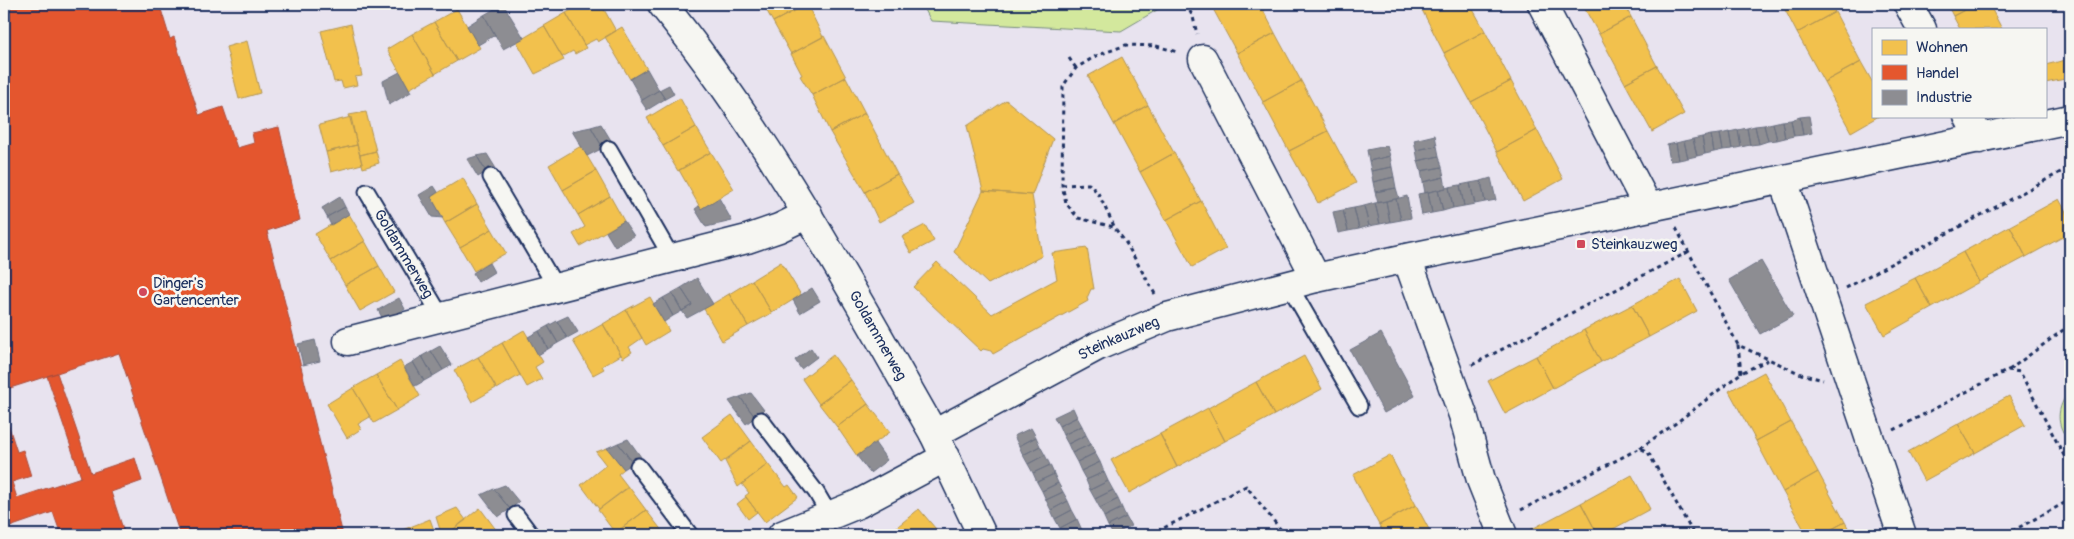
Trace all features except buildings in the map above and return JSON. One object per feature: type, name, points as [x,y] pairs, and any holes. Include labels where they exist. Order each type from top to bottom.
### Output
[{"type":"street","name":"Goldammerweg","points":[[662,4],[736,102],[808,214],[940,445],[982,535]]},
{"type":"street","points":[[1542,4],[1656,205]]},
{"type":"street","points":[[1908,4],[1921,28]]},
{"type":"street","points":[[1203,59],[1316,278]]},
{"type":"street","name":"Steinkauzweg","points":[[940,445],[1098,346],[1167,317],[1316,278],[1656,205],[1784,180],[1974,128],[2070,119]]},
{"type":"street","points":[[1784,180],[1902,535]]},
{"type":"street","name":"Goldammerweg","points":[[348,341],[747,239],[779,228],[808,214]]},
{"type":"street","points":[[1407,258],[1463,415],[1481,480],[1500,529]]},
{"type":"street","points":[[782,535],[830,516],[900,483],[940,445]]},
{"type":"lane","points":[[609,149],[672,258]]},
{"type":"lane","points":[[491,177],[556,287]]},
{"type":"lane","name":"Goldammerweg","points":[[366,192],[441,316]]},
{"type":"lane","points":[[1289,285],[1358,406]]},
{"type":"lane","points":[[761,420],[816,492],[830,516]]},
{"type":"lane","points":[[638,466],[690,535]]},
{"type":"lane","points":[[516,515],[531,535]]},
{"type":"path","points":[[1114,227],[1078,218],[1066,203],[1062,185],[1063,86],[1076,68],[1096,56],[1126,45],[1156,46],[1203,59],[1193,17],[1186,4]]},
{"type":"path","points":[[1069,58],[1076,68]]},
{"type":"path","points":[[1824,300],[2070,167]]},
{"type":"path","points":[[1062,185],[1089,184],[1098,192],[1114,227],[1126,243],[1167,317]]},
{"type":"path","points":[[1656,205],[1688,252],[1738,344],[1740,373]]},
{"type":"path","points":[[1449,377],[1688,252]]},
{"type":"path","points":[[1871,442],[2008,370],[2070,324]]},
{"type":"path","points":[[1738,344],[1801,374],[1822,380],[1851,381]]},
{"type":"path","points":[[1500,529],[1640,448],[1676,423],[1740,373],[1770,359]]},
{"type":"path","points":[[2008,370],[2020,372],[2070,467]]},
{"type":"path","points":[[1640,448],[1648,452],[1694,535]]},
{"type":"path","points":[[1150,535],[1246,486],[1285,535]]},
{"type":"path","points":[[2005,535],[2070,500]]},
{"type":"green space","points":[[922,4],[1167,4],[1121,31],[931,21]]},
{"type":"green space","points":[[2070,390],[2070,442],[2062,429],[2059,416],[2062,403]]},
{"type":"place","name":"Steinkauzweg","points":[[1581,244]]},
{"type":"place","name":"Dinger's Gartencenter","points":[[143,292]]}]
